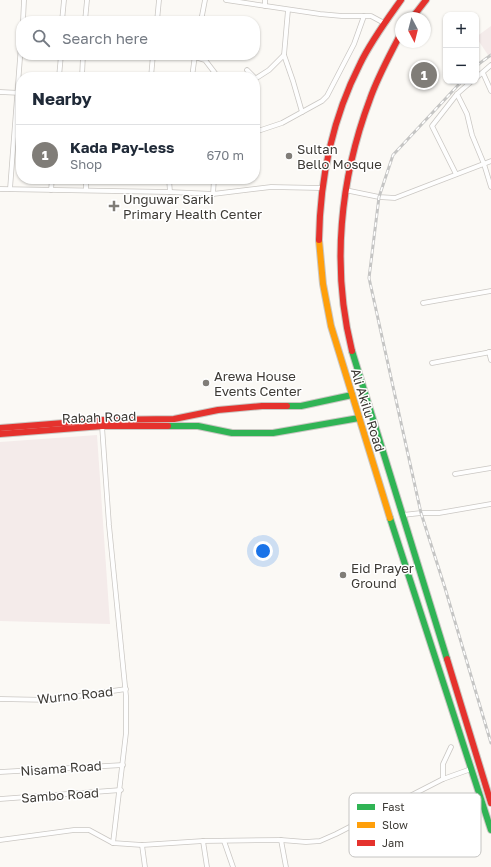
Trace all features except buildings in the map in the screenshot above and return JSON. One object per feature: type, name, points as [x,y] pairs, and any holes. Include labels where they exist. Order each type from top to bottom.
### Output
[{"type":"main road","name":"Ali Akilu Road","points":[[401,0],[384,23],[361,62],[343,101],[331,138],[321,188],[320,236],[322,281],[331,325],[359,418],[479,793]]},
{"type":"main road","points":[[417,12],[426,0]]},
{"type":"main road","name":"Ali Akilu Road","points":[[395,45],[371,94],[360,129],[343,200],[340,262],[344,314],[358,372],[491,803]]},
{"type":"main road","name":"Rabah Road","points":[[0,428],[110,420],[174,419],[218,410],[262,406],[301,406],[352,395]]},
{"type":"main road","name":"Rabah Road","points":[[0,434],[102,426],[198,426],[232,433],[273,433],[359,418]]},
{"type":"main road","name":"Ali Akilu Road","points":[[481,800],[491,830]]},
{"type":"street","points":[[23,16],[24,0]]},
{"type":"street","points":[[62,16],[64,0]]},
{"type":"street","points":[[86,16],[87,0]]},
{"type":"street","points":[[157,16],[159,0]]},
{"type":"street","points":[[202,16],[205,0]]},
{"type":"street","points":[[226,0],[288,10],[342,16],[364,16],[377,18],[384,23]]},
{"type":"street","points":[[265,0],[265,6]]},
{"type":"street","points":[[288,10],[284,55],[294,81],[302,112]]},
{"type":"street","points":[[260,130],[282,123],[322,101],[327,96],[354,44],[364,16]]},
{"type":"street","points":[[260,75],[269,70],[284,55]]},
{"type":"street","points":[[20,60],[20,72]]},
{"type":"street","points":[[59,72],[61,60]]},
{"type":"street","points":[[82,72],[83,60]]},
{"type":"street","points":[[151,72],[153,60]]},
{"type":"street","points":[[193,72],[194,60]]},
{"type":"street","points":[[205,60],[214,72]]},
{"type":"street","points":[[479,76],[491,65]]},
{"type":"street","points":[[483,73],[491,91]]},
{"type":"street","points":[[456,174],[432,126],[457,94],[469,84]]},
{"type":"street","points":[[0,92],[16,93]]},
{"type":"street","points":[[457,94],[466,114],[472,135],[491,186]]},
{"type":"street","points":[[10,189],[16,125]]},
{"type":"street","points":[[345,190],[379,197],[395,198],[491,161]]},
{"type":"street","points":[[51,190],[52,184]]},
{"type":"street","points":[[86,184],[86,190]]},
{"type":"street","points":[[169,184],[170,192]]},
{"type":"street","points":[[213,194],[214,184]]},
{"type":"street","points":[[0,189],[213,194],[271,187],[321,188]]},
{"type":"street","points":[[423,303],[491,291]]},
{"type":"street","points":[[432,363],[490,352],[491,360]]},
{"type":"street","points":[[102,426],[109,525],[126,689],[126,733],[114,843]]},
{"type":"street","points":[[455,474],[491,468]]},
{"type":"street","points":[[403,516],[446,512],[491,504]]},
{"type":"street","name":"Wurno Road","points":[[0,699],[51,700],[126,689]]},
{"type":"street","points":[[443,779],[443,764],[451,747]]},
{"type":"street","name":"Nisama Road","points":[[0,772],[123,765]]},
{"type":"street","points":[[416,793],[443,779],[471,770]]},
{"type":"street","name":"Sambo Road","points":[[0,798],[120,790]]},
{"type":"street","points":[[0,840],[74,830],[89,830],[114,843],[142,845],[224,841],[281,840],[306,842],[320,841],[349,827]]},
{"type":"street","points":[[281,840],[286,867]]},
{"type":"street","points":[[224,841],[233,867]]},
{"type":"street","points":[[203,842],[207,867]]},
{"type":"street","points":[[142,845],[146,867]]},
{"type":"shaded area","points":[[491,26],[490,58],[479,42],[479,35]]},
{"type":"shaded area","points":[[97,435],[110,624],[0,621],[0,442]]},
{"type":"railway","points":[[479,64],[491,55]]},
{"type":"railway","points":[[459,84],[393,155],[379,197],[369,278],[421,513],[491,743]]},
{"type":"traffic: fast","points":[[352,351],[447,659]]},
{"type":"traffic: fast","points":[[287,406],[301,406],[352,395]]},
{"type":"traffic: fast","points":[[168,426],[198,426],[232,433],[273,433],[359,418]]},
{"type":"traffic: fast","points":[[390,518],[479,793]]},
{"type":"traffic: fast","points":[[481,799],[491,830]]},
{"type":"traffic: slow","points":[[319,240],[323,284],[331,326],[390,518]]},
{"type":"traffic: jam","points":[[319,240],[325,172],[329,149],[342,106],[350,85],[369,47],[401,0]]},
{"type":"traffic: jam","points":[[417,12],[426,0]]},
{"type":"traffic: jam","points":[[352,351],[342,287],[342,224],[346,192],[360,129],[373,90],[395,45]]},
{"type":"traffic: jam","points":[[0,428],[102,420],[174,419],[218,410],[262,406],[287,406]]},
{"type":"traffic: jam","points":[[0,434],[102,426],[168,426]]},
{"type":"traffic: jam","points":[[447,659],[491,803]]},
{"type":"place","name":"Kada Pay-less","points":[[424,75]]},
{"type":"place","name":"Sultan Bello Mosque","points":[[289,156]]},
{"type":"place","name":"Unguwar Sarki Primary Health Center","points":[[114,206]]},
{"type":"place","name":"Arewa House Events Center","points":[[206,383]]},
{"type":"place","name":"Eid Prayer Ground","points":[[343,575]]}]
